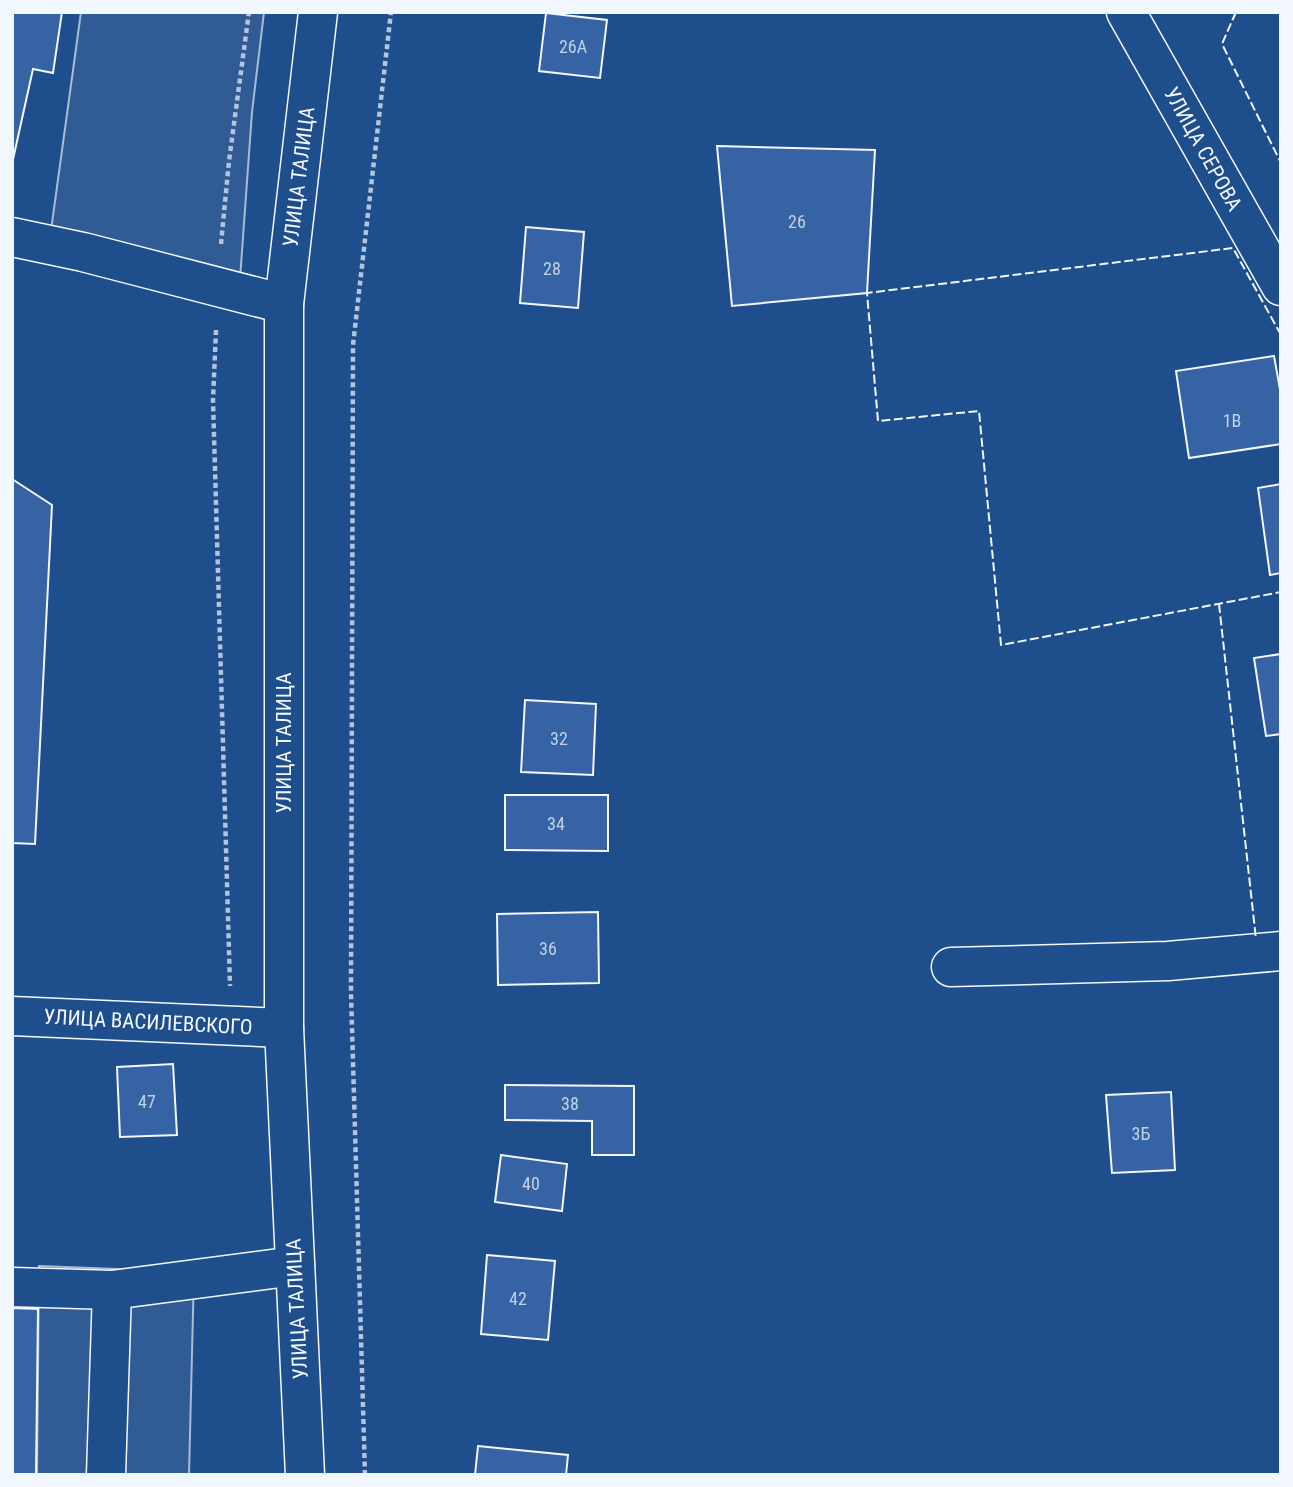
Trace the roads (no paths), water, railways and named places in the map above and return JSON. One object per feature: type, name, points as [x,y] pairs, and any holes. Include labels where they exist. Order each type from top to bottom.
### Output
[{"type":"main road","name":"УЛИЦА ТАЛИЦА","points":[[305,1475],[284,1028],[284,304],[318,12]]},
{"type":"main road","name":"УЛИЦА СЕРОВА","points":[[1126,12],[1281,286]]},
{"type":"main road","points":[[12,237],[83,252],[284,304]]},
{"type":"main road","points":[[951,967],[1168,961],[1281,951]]},
{"type":"main road","name":"УЛИЦА ВАСИЛЕВСКОГО","points":[[12,1016],[284,1028]]},
{"type":"main road","points":[[12,1287],[112,1290],[295,1266]]},
{"type":"main road","points":[[106,1475],[112,1290]]}]
